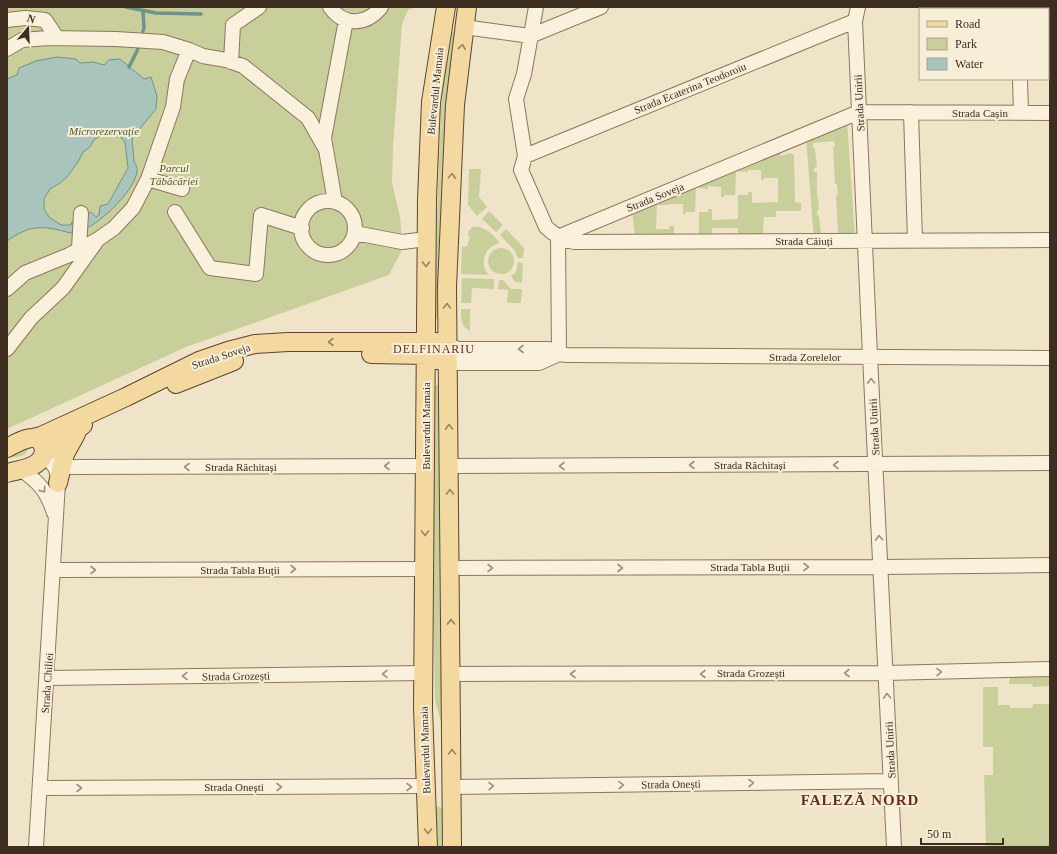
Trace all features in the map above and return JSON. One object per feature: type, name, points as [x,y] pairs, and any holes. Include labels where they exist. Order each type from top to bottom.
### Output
[{"type":"main road","name":"Bulevardul Mamaia","points":[[428,847],[423,708],[427,239],[431,102],[446,7]]},
{"type":"main road","name":"Bulevardul Mamaia","points":[[452,847],[451,568],[447,287],[455,105],[467,7]]},
{"type":"main road","name":"Strada Soveja","points":[[7,448],[26,438],[41,436],[126,397],[199,361],[255,344],[288,342],[426,348],[442,362],[448,363]]},
{"type":"main road","name":"Strada Soveja","points":[[14,471],[36,464],[53,466],[82,425],[186,380],[248,357],[270,355],[360,354],[426,348],[436,342],[448,345]]},
{"type":"main road","points":[[32,438],[42,444],[53,466]]},
{"type":"main road","points":[[423,708],[427,718],[430,739],[431,783],[434,799],[438,803],[447,804],[452,794]]},
{"type":"street","points":[[231,62],[233,25],[258,7]]},
{"type":"street","points":[[330,7],[339,17],[356,22],[367,20],[376,14],[381,7]]},
{"type":"street","points":[[536,7],[524,74],[516,99],[525,156],[521,170],[546,227],[551,233],[558,237],[559,354]]},
{"type":"street","points":[[464,27],[530,36],[601,7]]},
{"type":"street","name":"Strada Unirii","points":[[857,14],[859,112],[894,847]]},
{"type":"street","name":"Strada Ecaterina Teodoroiu","points":[[525,156],[857,14]]},
{"type":"street","points":[[7,20],[25,18],[45,20],[58,38]]},
{"type":"street","points":[[335,202],[324,138],[346,20]]},
{"type":"street","points":[[7,49],[22,40],[58,38],[116,39],[163,42],[203,56],[231,62],[243,66],[308,118],[325,148]]},
{"type":"street","points":[[7,349],[31,318],[63,288],[97,240],[114,228],[133,208],[148,179],[173,107],[177,79],[189,50]]},
{"type":"street","points":[[1020,80],[1021,113]]},
{"type":"street","name":"Strada Cașin","points":[[859,112],[1050,113]]},
{"type":"street","name":"Strada Soveja","points":[[558,237],[859,112]]},
{"type":"street","points":[[911,112],[915,241]]},
{"type":"street","points":[[148,179],[182,189]]},
{"type":"street","points":[[335,202],[342,205],[353,217],[355,233],[352,242],[339,253],[330,255],[321,254],[310,248],[303,237],[303,220],[306,213],[315,205],[335,202]]},
{"type":"street","points":[[176,212],[210,268],[256,274],[261,215],[302,228]]},
{"type":"street","points":[[80,243],[81,213]]},
{"type":"street","points":[[355,233],[402,242],[427,239]]},
{"type":"street","name":"Strada Căiuți","points":[[558,237],[574,242],[1050,240]]},
{"type":"street","points":[[7,288],[25,273],[80,243],[97,240]]},
{"type":"street","name":"Strada Zorelelor","points":[[448,345],[462,349],[549,349],[559,354],[567,355],[1050,358]]},
{"type":"street","name":"Strada Zorelelor","points":[[448,363],[539,363],[559,354]]},
{"type":"street","name":"Strada Răchitași","points":[[450,466],[1050,463]]},
{"type":"street","name":"Strada Răchitași","points":[[53,466],[426,466]]},
{"type":"street","name":"Strada Chiliei","points":[[36,847],[54,570],[56,519],[53,466]]},
{"type":"street","name":"Strada Chiliei","points":[[14,471],[37,482],[44,490],[56,519]]},
{"type":"street","name":"Strada Tabla Buții","points":[[451,568],[1050,565]]},
{"type":"street","name":"Strada Tabla Buții","points":[[54,570],[425,569]]},
{"type":"street","name":"Strada Grozești","points":[[451,674],[886,673],[1050,669]]},
{"type":"street","name":"Strada Grozești","points":[[48,678],[424,673]]},
{"type":"street","name":"Strada Onești","points":[[452,794],[891,781]]},
{"type":"street","name":"Strada Onești","points":[[40,788],[427,786]]},
{"type":"green space","name":"Parcul Tăbăcăriei","points":[[7,7],[416,7],[408,10],[402,24],[392,182],[400,217],[402,242],[401,252],[389,275],[186,347],[7,429]]},
{"type":"green space","points":[[447,30],[454,32],[451,60],[442,319],[433,319],[443,59]]},
{"type":"green space","points":[[847,121],[855,238],[840,239],[840,234],[838,233],[836,196],[838,195],[837,184],[835,184],[834,141],[813,143],[817,167],[814,168],[814,172],[817,172],[817,197],[819,210],[817,210],[817,215],[819,215],[821,234],[818,234],[814,240],[806,138]]},
{"type":"green space","points":[[779,149],[781,156],[790,153],[794,155],[795,202],[801,203],[801,211],[776,211],[776,217],[764,217],[763,234],[738,234],[738,228],[712,228],[712,236],[699,236],[699,212],[708,212],[708,209],[712,209],[712,220],[738,219],[738,195],[748,195],[748,192],[752,192],[752,203],[778,202],[778,178],[764,178],[764,180],[761,180],[761,170],[748,170],[748,172],[736,171],[735,195],[724,195],[724,197],[721,197],[721,187],[708,186],[708,189],[696,188],[695,212],[686,212],[683,214],[683,204],[657,205],[656,229],[669,229],[670,226],[674,226],[674,237],[635,236],[632,211]]},
{"type":"green space","points":[[469,169],[481,169],[479,197],[487,207],[477,216],[468,205]]},
{"type":"green space","points":[[489,211],[503,225],[496,232],[482,219]]},
{"type":"green space","points":[[472,227],[480,227],[491,233],[500,243],[490,248],[485,256],[484,265],[489,275],[461,274],[462,247],[467,246],[470,237],[468,233]]},
{"type":"green space","points":[[506,229],[524,248],[523,258],[518,258],[515,251],[500,235]]},
{"type":"green space","points":[[501,248],[510,252],[514,261],[510,270],[501,274],[492,270],[488,261],[492,252]]},
{"type":"green space","points":[[518,262],[523,263],[522,283],[515,282],[511,276],[516,272]]},
{"type":"green space","points":[[462,278],[494,279],[494,289],[472,288],[471,303],[461,303]]},
{"type":"green space","points":[[499,280],[503,280],[511,289],[522,289],[521,303],[507,303],[508,290],[498,289]]},
{"type":"green space","points":[[461,309],[470,309],[470,331],[464,327],[461,319]]},
{"type":"green space","points":[[433,385],[440,385],[445,768],[442,768],[441,721],[435,696]]},
{"type":"green space","points":[[27,447],[27,452],[23,456],[7,458],[7,456]]},
{"type":"green space","points":[[1010,677],[1050,677],[1050,686],[1033,687],[1032,684],[1009,684]]},
{"type":"green space","points":[[983,687],[998,687],[998,705],[1010,705],[1010,708],[1032,708],[1033,704],[1050,704],[1050,847],[986,847],[984,775],[993,775],[993,747],[983,747]]},
{"type":"green space","points":[[434,805],[443,809],[446,847],[435,847]]},
{"type":"water","points":[[57,57],[76,59],[80,63],[93,62],[104,65],[109,60],[120,59],[144,79],[151,77],[157,96],[156,109],[132,138],[134,161],[137,170],[135,179],[122,199],[102,218],[82,231],[74,233],[37,228],[26,230],[7,241],[7,79],[17,75],[19,68],[36,61]],"holes":[[[112,130],[125,142],[128,168],[108,204],[100,206],[99,215],[96,217],[91,212],[72,222],[71,225],[61,225],[49,217],[44,209],[44,199],[50,189],[67,177],[83,152],[103,133]]]},
{"type":"waterway","points":[[126,7],[156,13],[201,14]]},
{"type":"waterway","points":[[143,11],[143,31]]},
{"type":"waterway","points":[[129,67],[138,49]]},
{"type":"district","name":"DELFINARIU","points":[[434,349]]},
{"type":"district","name":"FALEZĂ NORD","points":[[860,800]]},
{"type":"park label","name":"Microrezervație","points":[[104,131]]}]
